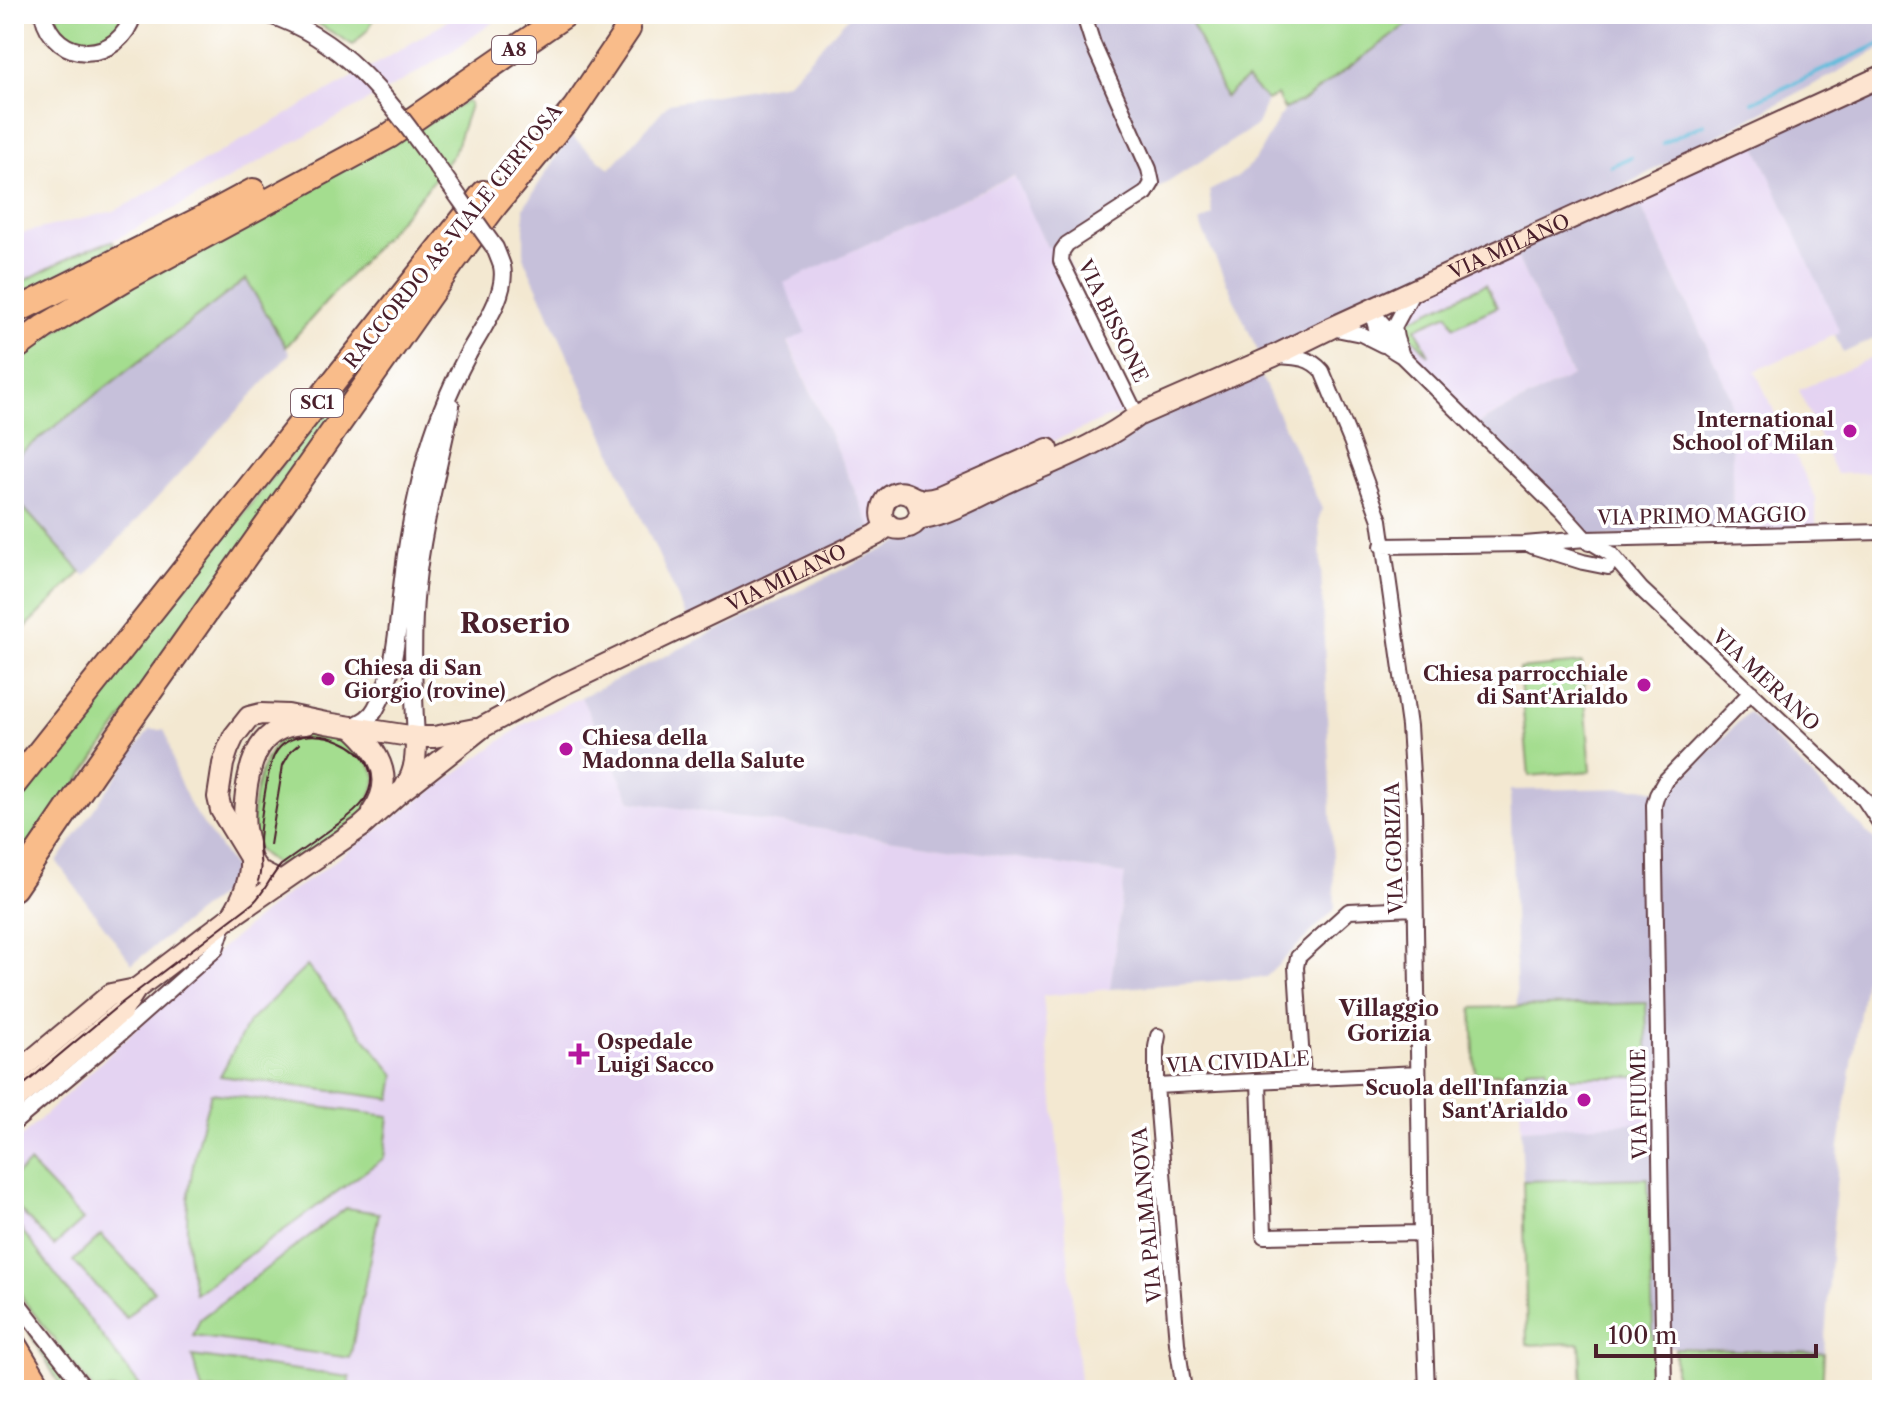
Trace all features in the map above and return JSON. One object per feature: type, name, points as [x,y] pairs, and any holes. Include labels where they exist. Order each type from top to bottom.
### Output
[{"type":"highway","name":"A8","points":[[462,85],[566,14]]},
{"type":"highway","points":[[14,888],[452,263],[575,108],[634,22]]},
{"type":"highway","name":"RACCORDO A8-VIALE CERTOSA","points":[[14,784],[492,184],[634,22]]},
{"type":"highway","points":[[14,312],[197,221],[381,122],[462,85]]},
{"type":"highway","points":[[14,349],[44,327],[128,277],[389,136],[462,85]]},
{"type":"highway","points":[[14,1345],[41,1390]]},
{"type":"highway","points":[[14,1378],[21,1390]]},
{"type":"main road","name":"VIA MILANO","points":[[918,518],[932,517],[965,503],[1101,439],[1137,416],[1882,76]]},
{"type":"main road","name":"VIA MILANO","points":[[914,497],[930,500],[940,497],[1106,422],[1119,417],[1137,416]]},
{"type":"main road","points":[[903,492],[914,497],[919,507],[918,518],[905,529],[889,525],[882,514],[886,499],[903,492]]},
{"type":"main road","name":"VIA MILANO","points":[[483,727],[554,689],[876,535],[889,525]]},
{"type":"main road","points":[[280,882],[262,873],[250,860],[221,810],[218,797],[223,764],[234,736],[249,717],[261,714],[300,717],[416,737],[434,737],[483,727]]},
{"type":"main road","points":[[228,918],[244,894],[249,875],[244,808],[252,759],[259,746],[277,730],[297,724],[326,723]]},
{"type":"main road","points":[[352,727],[377,753],[383,774],[379,803],[361,827]]},
{"type":"main road","points":[[14,1075],[136,989],[228,918],[361,827],[483,727]]},
{"type":"main road","points":[[398,794],[410,781],[416,737]]},
{"type":"main road","points":[[14,1101],[117,1002]]},
{"type":"street","points":[[43,14],[47,27],[58,41],[68,48],[85,52],[103,49],[118,40],[126,31],[133,14]]},
{"type":"street","points":[[267,14],[309,32],[334,48],[383,93],[495,248],[502,267],[503,281],[499,296],[446,396],[425,463],[404,568],[397,633],[382,696]]},
{"type":"street","name":"VIA BISSONE","points":[[1088,14],[1086,22],[1093,44],[1149,169],[1152,183],[1146,193],[1067,244],[1061,261],[1137,416]]},
{"type":"street","points":[[1390,342],[1394,327],[1414,290]]},
{"type":"street","points":[[1371,310],[1402,356],[1562,513],[1608,567],[1641,589]]},
{"type":"street","points":[[1331,328],[1390,342]]},
{"type":"street","points":[[416,737],[414,667],[420,554],[453,398],[468,354]]},
{"type":"street","name":"VIA GORIZIA","points":[[1274,356],[1310,360],[1322,371],[1380,520],[1409,726],[1414,807],[1421,1233],[1427,1390]]},
{"type":"street","name":"VIA PRIMO MAGGIO","points":[[1382,546],[1882,532]]},
{"type":"street","points":[[1586,539],[1611,554],[1641,589]]},
{"type":"street","name":"VIA PRIMO MAGGIO","points":[[1524,544],[1608,567]]},
{"type":"street","name":"VIA MERANO","points":[[1641,589],[1864,799]]},
{"type":"street","points":[[352,727],[375,712],[398,670],[414,667]]},
{"type":"street","name":"VIA FIUME","points":[[1664,1390],[1653,817],[1657,795],[1665,781],[1751,692]]},
{"type":"street","points":[[1864,799],[1882,806]]},
{"type":"street","points":[[1864,799],[1882,826]]},
{"type":"street","points":[[1303,1078],[1296,967],[1298,957],[1349,911],[1415,908]]},
{"type":"street","points":[[14,1123],[216,949],[228,918]]},
{"type":"street","name":"VIA PALMANOVA","points":[[1158,1036],[1156,1086],[1177,1343],[1184,1390]]},
{"type":"street","name":"VIA CIVIDALE","points":[[1156,1086],[1418,1073]]},
{"type":"street","points":[[1259,1081],[1264,1236],[1421,1233]]},
{"type":"street","points":[[14,1293],[19,1304],[86,1390]]},
{"type":"shaded area","points":[[458,14],[505,14],[410,77],[197,197],[14,286],[14,235],[114,211],[392,55]]},
{"type":"shaded area","points":[[851,14],[1188,14],[1224,96],[1246,79],[1267,100],[1257,125],[1069,246],[1047,247],[1014,175],[784,283],[806,332],[788,342],[872,529],[688,620],[524,259],[524,207],[570,135],[610,169],[669,103],[787,83]]},
{"type":"shaded area","points":[[1422,14],[1882,14],[1882,48],[1567,216],[1260,356],[1199,222],[1213,215],[1209,191],[1239,176],[1256,159],[1284,109],[1301,102]]},
{"type":"shaded area","points":[[1882,77],[1882,335],[1843,353],[1835,335],[1840,332],[1752,137]]},
{"type":"shaded area","points":[[1752,137],[1841,332],[1755,371],[1816,499],[1816,532],[1733,534],[1731,397],[1634,192]]},
{"type":"shaded area","points":[[1015,175],[1047,247],[1062,246],[1134,414],[1105,419],[925,496],[872,529],[788,341],[783,283]]},
{"type":"shaded area","points":[[1634,192],[1731,397],[1733,534],[1587,537],[1475,425],[1572,376],[1513,248]]},
{"type":"shaded area","points":[[1513,248],[1572,376],[1474,425],[1408,360],[1398,338],[1400,319],[1416,291]]},
{"type":"shaded area","points":[[247,279],[290,354],[85,576],[14,497],[14,458]]},
{"type":"shaded area","name":"International School of Milan","points":[[1882,353],[1882,472],[1836,474],[1799,390]]},
{"type":"shaded area","points":[[1257,367],[1322,509],[1319,518],[1335,909],[1266,977],[1110,989],[1125,874],[631,801],[581,697]]},
{"type":"shaded area","name":"Ospedale Luigi Sacco","points":[[581,697],[631,801],[1125,874],[1110,989],[1043,996],[1081,1390],[143,1390],[14,1220],[14,1144],[223,947],[289,892],[524,724]]},
{"type":"shaded area","points":[[1748,712],[1882,848],[1882,873],[1839,1146],[1824,1353],[1654,1346],[1648,1178],[1523,1181],[1521,1129],[1650,1122],[1646,1004],[1517,1006],[1510,790],[1643,788],[1668,794]]},
{"type":"shaded area","points":[[149,730],[164,730],[177,776],[192,808],[241,878],[132,964],[57,862]]},
{"type":"shaded area","name":"Scuola dell'Infanzia Sant'Arialdo","points":[[1546,1067],[1547,1077],[1648,1077],[1650,1123],[1521,1129],[1519,1072],[1525,1072],[1525,1068]]},
{"type":"green space","points":[[55,14],[122,14],[109,34],[89,41],[69,34]]},
{"type":"green space","points":[[302,14],[376,14],[369,28],[353,45]]},
{"type":"green space","points":[[1188,14],[1422,14],[1301,102],[1284,109],[1277,95],[1267,100],[1246,79],[1225,97]]},
{"type":"green space","points":[[467,101],[470,105],[454,153],[425,191],[286,347],[246,279],[14,458],[14,359],[104,300]]},
{"type":"green space","points":[[112,241],[115,245],[14,297],[14,286],[80,252]]},
{"type":"green space","points":[[1486,284],[1497,307],[1454,327],[1448,314],[1416,328],[1429,355],[1409,334],[1406,325],[1410,320]]},
{"type":"green space","points":[[394,324],[398,327],[14,873],[14,803]]},
{"type":"green space","points":[[14,497],[81,572],[14,639]]},
{"type":"green space","points":[[1582,663],[1591,771],[1529,776],[1519,669]]},
{"type":"green space","points":[[309,729],[349,737],[357,742],[377,777],[366,811],[287,872],[265,856],[255,844],[254,805],[261,773],[273,747],[283,737]]},
{"type":"green space","points":[[307,966],[395,1075],[391,1099],[220,1076],[248,1023]]},
{"type":"green space","points":[[1646,1003],[1648,1077],[1547,1077],[1546,1067],[1526,1068],[1526,1072],[1475,1074],[1472,1008]]},
{"type":"green space","points":[[211,1093],[389,1116],[384,1158],[195,1294],[188,1256],[187,1211],[196,1151]]},
{"type":"green space","points":[[29,1163],[83,1220],[54,1246],[14,1204],[14,1177]]},
{"type":"green space","points":[[1648,1178],[1655,1390],[1582,1390],[1580,1343],[1527,1345],[1523,1181]]},
{"type":"green space","points":[[346,1208],[379,1213],[350,1358],[193,1336],[200,1319]]},
{"type":"green space","points":[[14,1220],[143,1390],[94,1390],[24,1301],[14,1279]]},
{"type":"green space","points":[[101,1235],[154,1291],[126,1318],[73,1261]]},
{"type":"green space","points":[[29,1332],[78,1390],[63,1390]]},
{"type":"green space","points":[[1675,1348],[1824,1353],[1822,1390],[1675,1390]]},
{"type":"green space","points":[[192,1356],[350,1377],[348,1390],[202,1390]]},
{"type":"waterway","points":[[1753,102],[1882,43]]},
{"type":"waterway","points":[[1663,143],[1704,124]]},
{"type":"waterway","points":[[1611,166],[1631,157]]},
{"type":"tram line","points":[[14,1093],[119,1005],[253,903],[281,865],[357,809],[364,801],[371,782],[368,765],[357,751],[323,736],[304,736],[287,742],[275,754],[262,813],[258,881]]},
{"type":"tram line","points":[[270,845],[283,765],[299,744]]},
{"type":"place","name":"International School of Milan","points":[[1850,431]]},
{"type":"place","name":"Chiesa di San Giorgio (rovine)","points":[[328,679]]},
{"type":"place","name":"Chiesa parrocchiale di Sant'Arialdo","points":[[1644,685]]},
{"type":"place","name":"Chiesa della Madonna della Salute","points":[[566,749]]},
{"type":"place","name":"Ospedale Luigi Sacco","points":[[579,1054]]},
{"type":"place","name":"Scuola dell'Infanzia Sant'Arialdo","points":[[1584,1100]]},
{"type":"district","name":"Roserio","points":[[515,623]]},
{"type":"district","name":"Villaggio Gorizia","points":[[1389,1020]]}]
